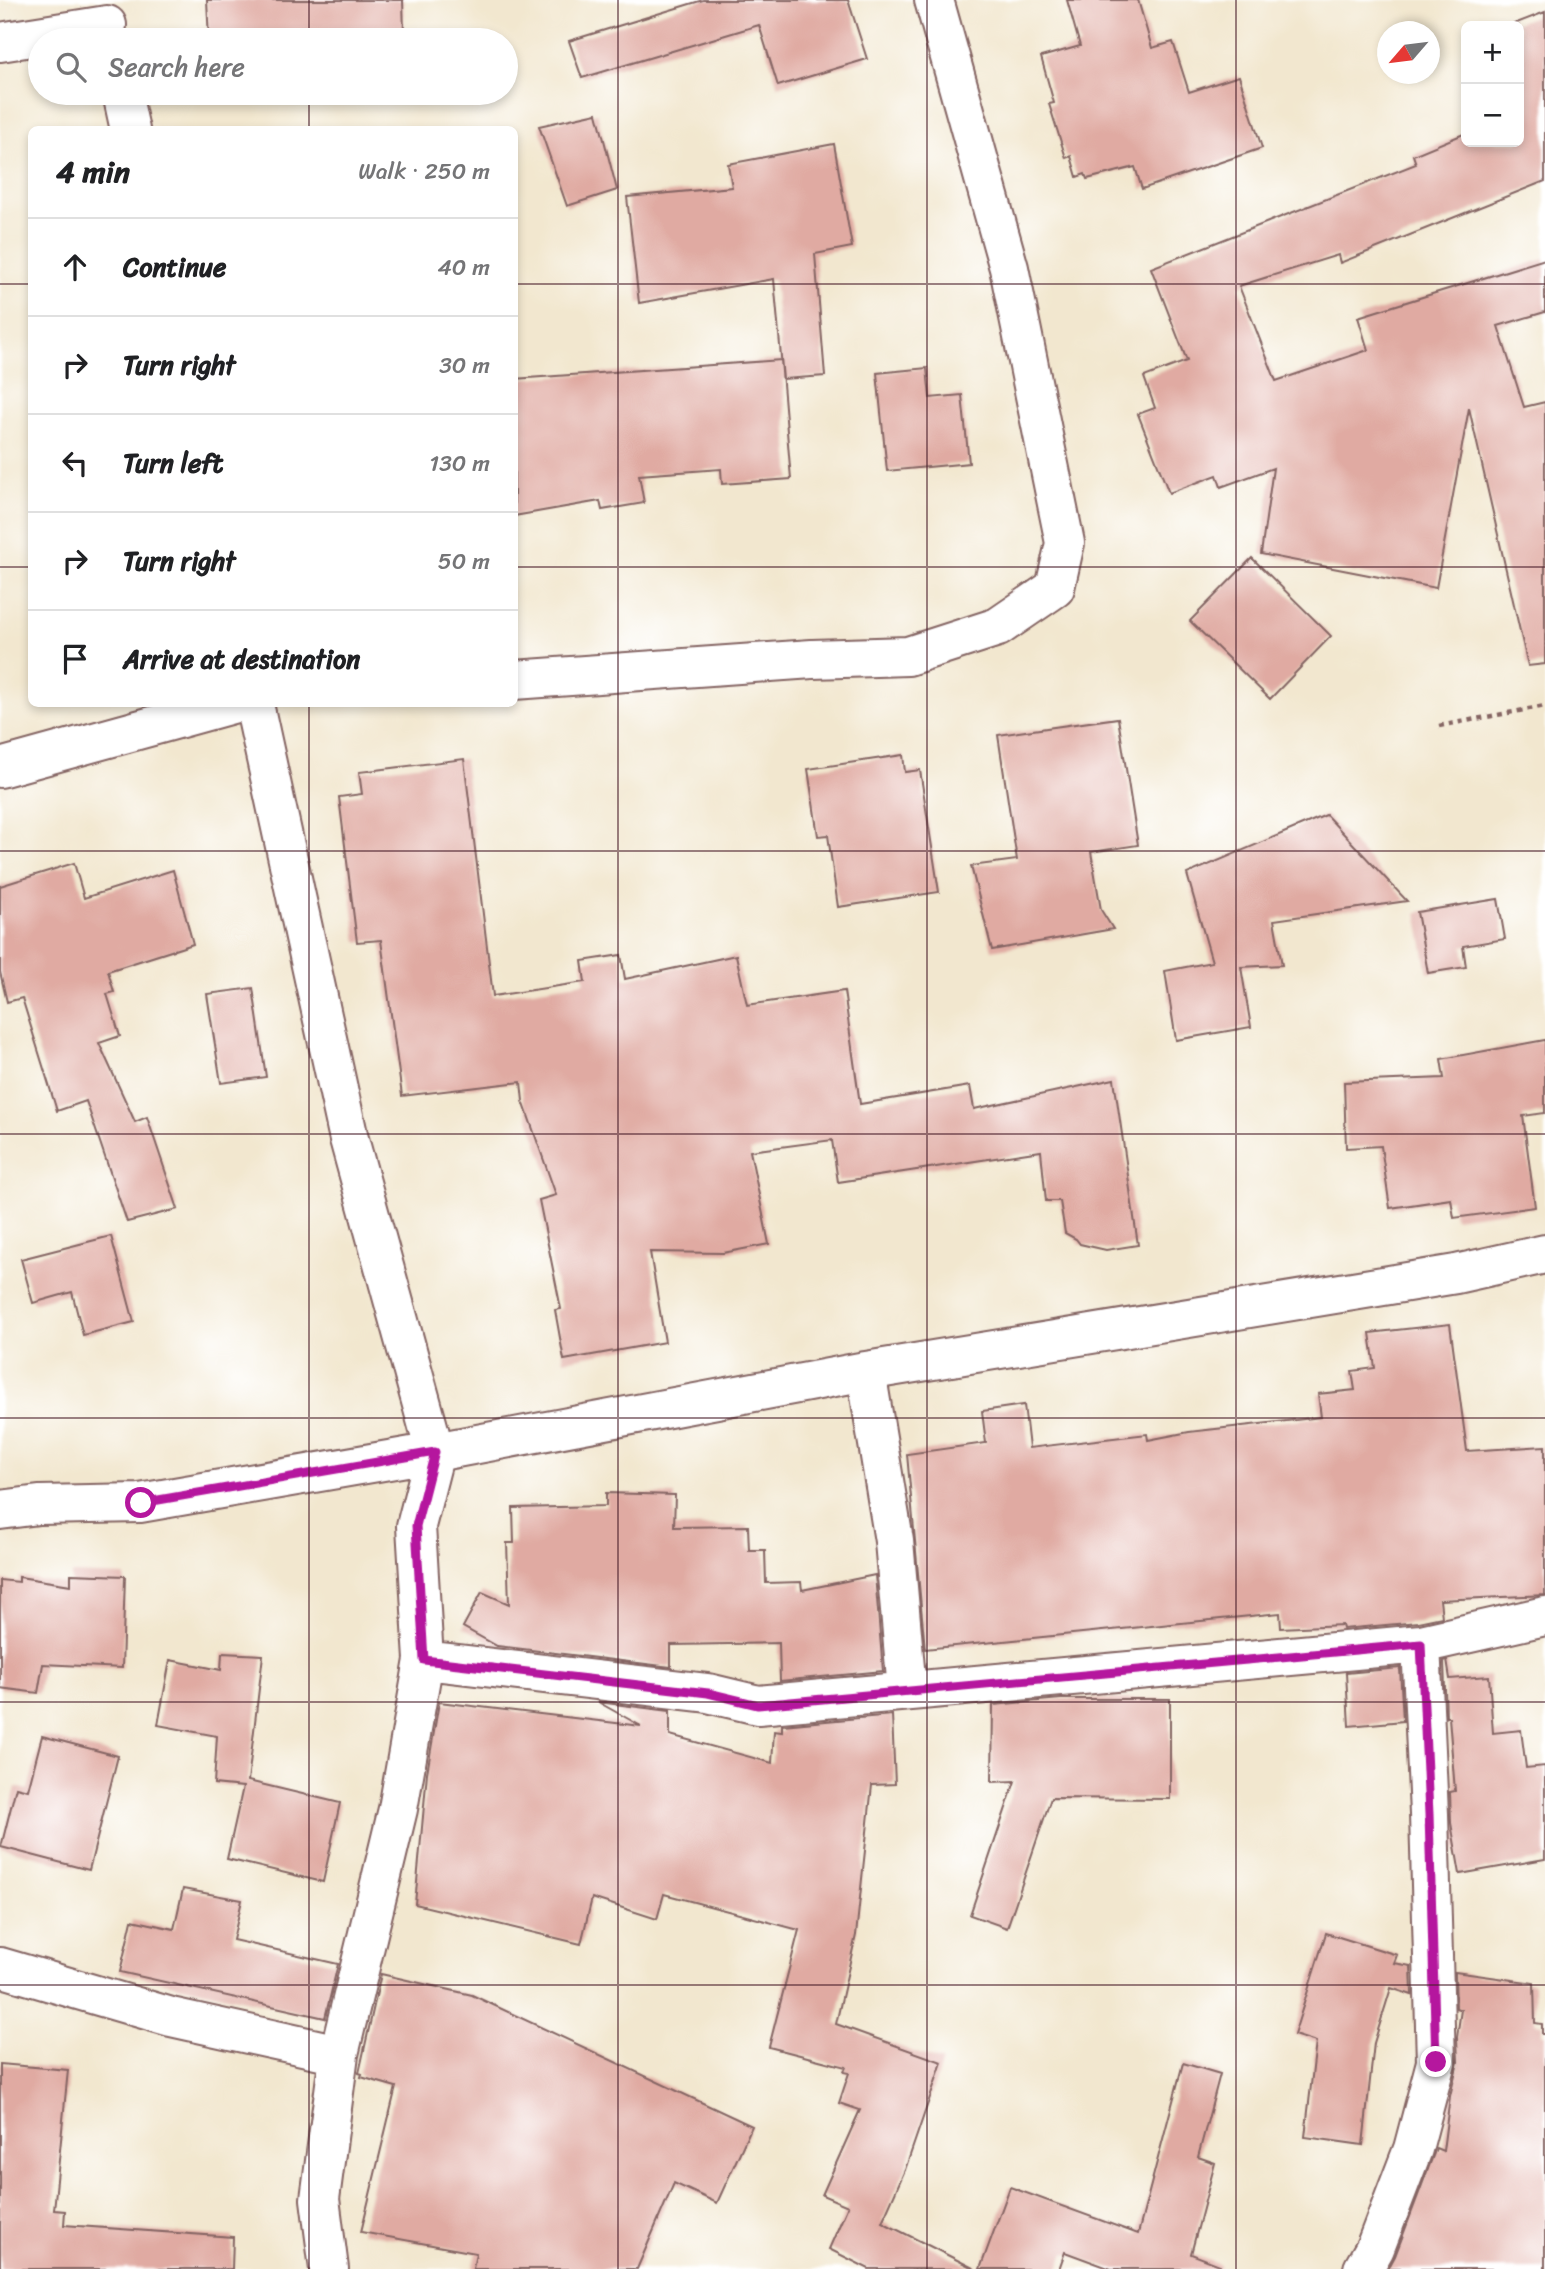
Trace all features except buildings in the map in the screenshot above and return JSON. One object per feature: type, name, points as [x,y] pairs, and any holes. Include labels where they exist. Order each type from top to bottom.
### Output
[{"type":"street","points":[[518,680],[811,659],[908,656],[998,627],[1055,588],[1065,543],[1011,281],[934,0]]},
{"type":"street","points":[[74,28],[106,22]]},
{"type":"street","points":[[0,42],[28,37]]},
{"type":"street","points":[[125,105],[129,126]]},
{"type":"street","points":[[0,768],[221,707]]},
{"type":"street","points":[[255,707],[349,1139],[435,1452],[416,1526],[424,1660],[398,1809],[339,2054],[320,2199],[329,2269]]},
{"type":"street","points":[[0,1510],[39,1505],[141,1503],[435,1452],[866,1371],[1456,1273],[1545,1254]]},
{"type":"street","points":[[866,1371],[894,1541],[907,1691]]},
{"type":"street","points":[[424,1660],[708,1693],[758,1705],[1421,1644],[1545,1616]]},
{"type":"street","points":[[1363,2269],[1375,2248],[1413,2149],[1436,2062],[1421,1644]]},
{"type":"street","points":[[0,1967],[171,2017],[339,2054]]},
{"type":"path","points":[[1439,726],[1545,706]]},
{"type":"route","points":[[141,1503],[435,1452],[416,1526],[424,1660],[708,1693],[758,1705],[1421,1644],[1436,2062]]}]
